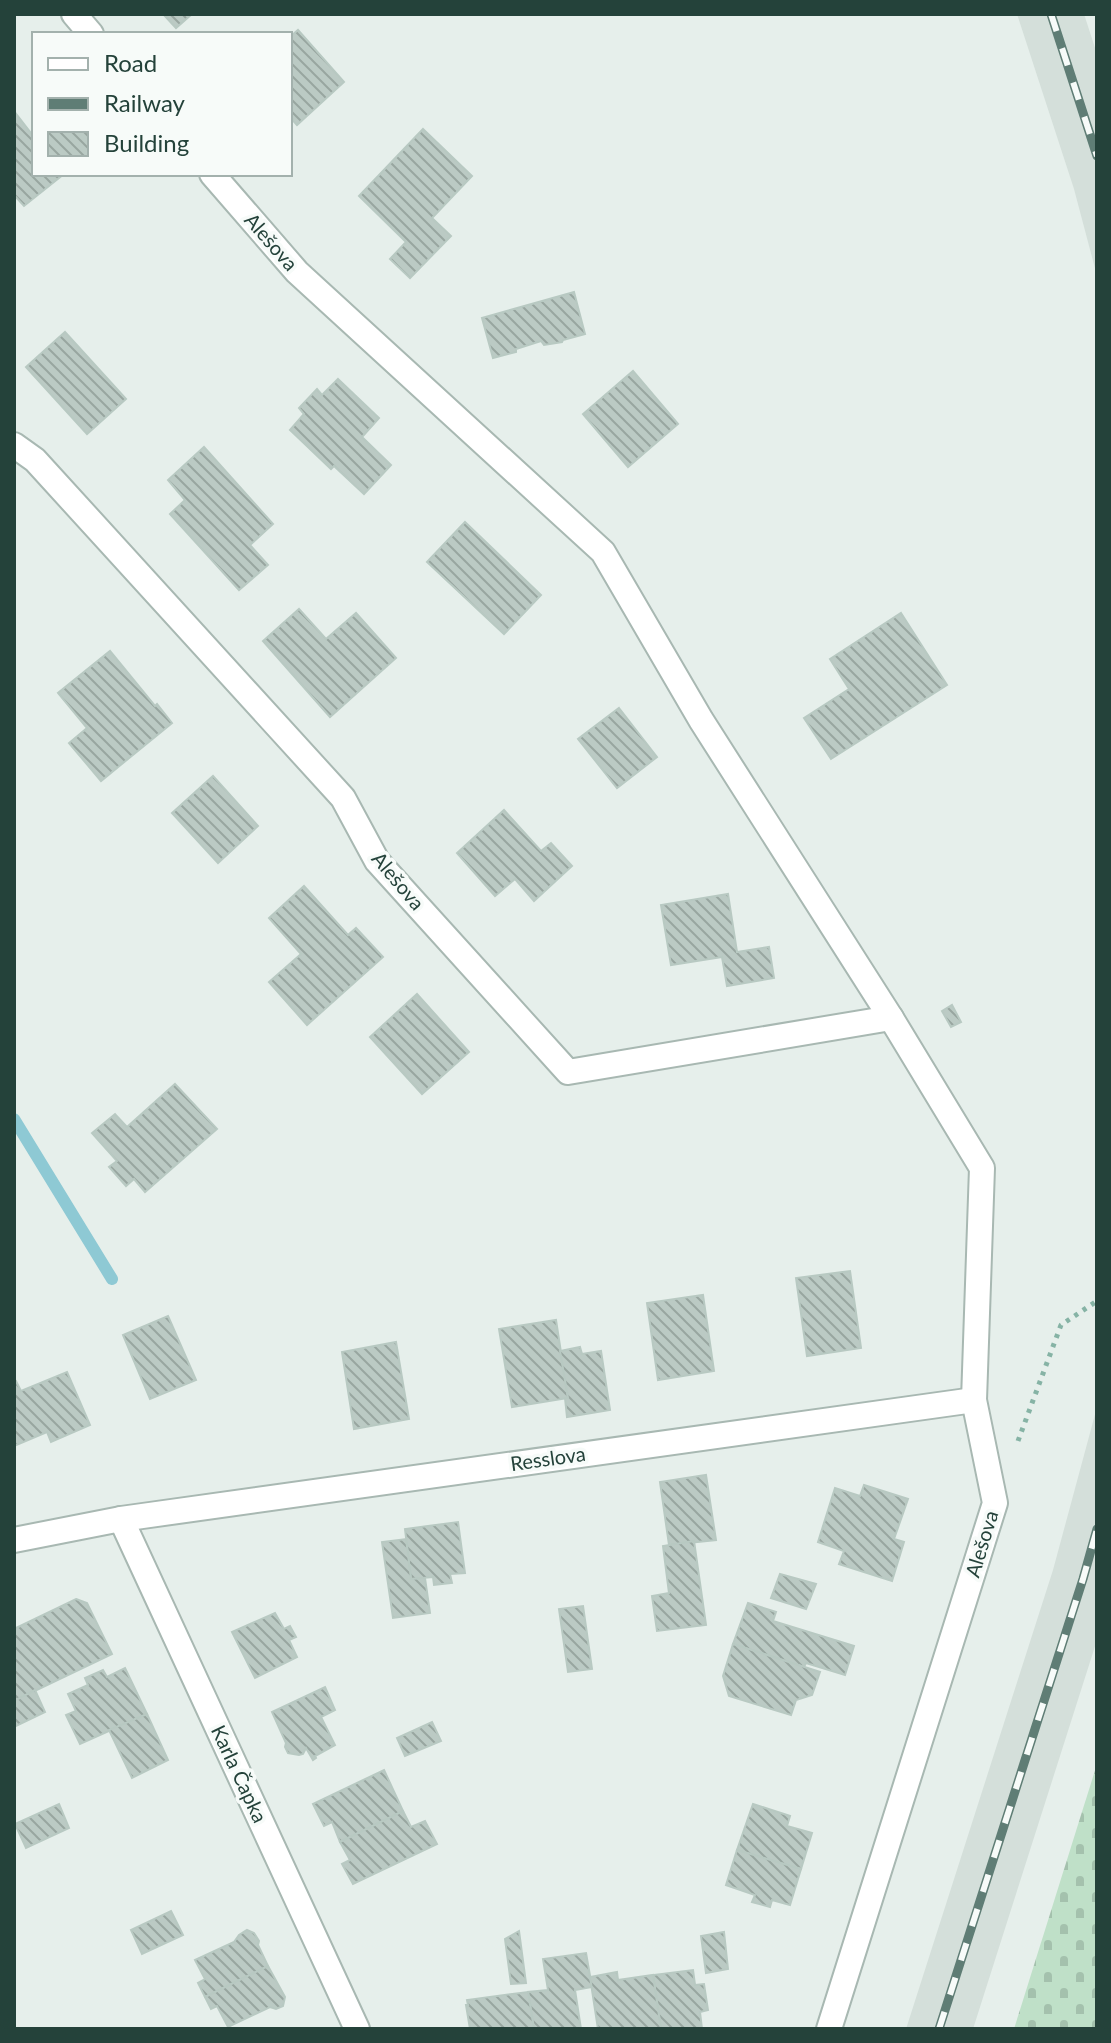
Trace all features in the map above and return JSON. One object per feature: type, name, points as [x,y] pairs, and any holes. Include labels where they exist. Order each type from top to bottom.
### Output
[{"type":"street","points":[[74,14],[89,32]]},
{"type":"street","name":"Alešova","points":[[214,176],[297,272],[603,552],[701,720],[891,1018],[982,1168],[974,1400],[995,1503],[829,2029]]},
{"type":"street","name":"Alešova","points":[[14,445],[35,460],[343,798],[377,861],[568,1072],[891,1018]]},
{"type":"street","name":"Resslova","points":[[14,1540],[121,1519],[974,1400]]},
{"type":"street","name":"Karla Čapka","points":[[121,1519],[357,2029]]},
{"type":"path","points":[[1017,1443],[1061,1325],[1097,1301]]},
{"type":"shaded area","points":[[1017,14],[1084,14],[1097,54],[1097,276],[1074,189]]},
{"type":"shaded area","points":[[1097,1407],[1097,1640],[973,2029],[906,2029],[1053,1570]]},
{"type":"green space","points":[[1097,1764],[1097,2029],[1014,2029]]},
{"type":"building","points":[[163,14],[192,14],[176,28]]},
{"type":"building","points":[[298,30],[344,82],[297,125],[292,119],[292,35]]},
{"type":"building","points":[[14,111],[32,132],[32,176],[62,176],[24,206],[14,195]]},
{"type":"building","points":[[423,129],[472,176],[432,218],[451,236],[410,278],[390,259],[406,242],[359,196]]},
{"type":"building","points":[[574,292],[585,334],[544,345],[541,341],[493,358],[482,318]]},
{"type":"building","points":[[65,332],[126,399],[87,434],[26,367]]},
{"type":"building","points":[[633,371],[678,424],[628,467],[583,414]]},
{"type":"building","points":[[338,379],[379,418],[362,437],[391,465],[364,494],[334,466],[331,469],[290,430],[304,414],[299,408],[317,389],[322,395]]},
{"type":"building","points":[[204,447],[273,524],[250,545],[268,565],[239,590],[170,514],[185,500],[168,480]]},
{"type":"building","points":[[465,522],[541,595],[504,634],[427,562]]},
{"type":"building","points":[[299,609],[326,639],[356,613],[396,658],[330,717],[263,641]]},
{"type":"building","points":[[901,613],[947,685],[831,759],[804,718],[849,689],[830,659]]},
{"type":"building","points":[[110,651],[172,723],[101,781],[69,743],[87,728],[58,693]]},
{"type":"building","points":[[619,708],[657,757],[617,788],[578,739]]},
{"type":"building","points":[[213,776],[258,826],[218,863],[172,813]]},
{"type":"building","points":[[504,810],[541,851],[551,843],[572,866],[534,901],[515,879],[495,896],[457,853]]},
{"type":"building","points":[[304,886],[348,935],[356,928],[383,957],[307,1025],[269,982],[301,954],[269,918]]},
{"type":"building","points":[[728,894],[737,952],[769,947],[774,978],[727,986],[722,957],[671,965],[661,905]]},
{"type":"building","points":[[417,994],[469,1052],[422,1094],[370,1037]]},
{"type":"building","points":[[952,1005],[961,1022],[951,1027],[942,1011]]},
{"type":"building","points":[[175,1084],[217,1129],[145,1192],[134,1179],[126,1186],[109,1167],[117,1161],[92,1133],[115,1114],[127,1127]]},
{"type":"building","points":[[850,1271],[861,1348],[807,1356],[796,1278]]},
{"type":"building","points":[[703,1295],[714,1371],[658,1380],[647,1303]]},
{"type":"building","points":[[168,1316],[196,1380],[150,1399],[123,1335]]},
{"type":"building","points":[[556,1320],[568,1398],[512,1407],[499,1329]]},
{"type":"building","points":[[396,1342],[409,1419],[354,1429],[342,1352]]},
{"type":"building","points":[[580,1347],[582,1354],[601,1351],[610,1410],[567,1417],[565,1398],[568,1398],[560,1351]]},
{"type":"building","points":[[67,1372],[90,1425],[51,1442],[47,1432],[14,1446],[14,1382],[21,1391]]},
{"type":"building","points":[[706,1475],[716,1540],[669,1545],[660,1482]]},
{"type":"building","points":[[864,1485],[908,1499],[894,1539],[904,1542],[892,1581],[839,1564],[844,1551],[818,1542],[835,1488],[860,1496]]},
{"type":"building","points":[[458,1522],[465,1573],[450,1574],[452,1583],[434,1585],[433,1577],[411,1579],[405,1529]]},
{"type":"building","points":[[406,1539],[411,1579],[425,1578],[430,1613],[393,1618],[382,1542]]},
{"type":"building","points":[[694,1541],[706,1625],[657,1631],[652,1596],[669,1593],[663,1546]]},
{"type":"building","points":[[780,1574],[816,1584],[806,1609],[771,1598]]},
{"type":"building","points":[[76,1599],[87,1603],[112,1654],[14,1701],[14,1629]]},
{"type":"building","points":[[748,1603],[776,1612],[773,1621],[854,1646],[845,1675],[806,1663],[804,1667],[733,1644]]},
{"type":"building","points":[[583,1606],[592,1669],[568,1672],[559,1609]]},
{"type":"building","points":[[275,1613],[284,1629],[290,1626],[296,1637],[289,1640],[297,1657],[255,1678],[232,1632]]},
{"type":"building","points":[[733,1644],[820,1672],[812,1695],[796,1700],[791,1715],[729,1696],[723,1676]]},
{"type":"building","points":[[125,1668],[147,1714],[80,1744],[66,1715],[76,1711],[68,1694],[88,1685],[85,1678],[103,1670],[107,1677]]},
{"type":"building","points":[[325,1687],[335,1710],[321,1717],[335,1745],[313,1760],[306,1748],[303,1754],[288,1753],[272,1712]]},
{"type":"building","points":[[35,1690],[45,1712],[14,1727],[14,1701]]},
{"type":"building","points":[[147,1714],[168,1760],[132,1778],[109,1730]]},
{"type":"building","points":[[432,1722],[441,1741],[405,1756],[397,1738]]},
{"type":"building","points":[[384,1770],[403,1811],[340,1842],[332,1822],[324,1826],[313,1804]]},
{"type":"building","points":[[59,1804],[69,1828],[26,1848],[15,1824]]},
{"type":"building","points":[[753,1804],[790,1816],[787,1826],[812,1833],[801,1869],[737,1850]]},
{"type":"building","points":[[403,1811],[411,1827],[425,1821],[437,1844],[353,1884],[342,1864],[350,1860],[340,1842]]},
{"type":"building","points":[[737,1850],[801,1869],[790,1905],[772,1900],[770,1907],[752,1902],[755,1895],[726,1885]]},
{"type":"building","points":[[171,1911],[183,1935],[142,1954],[131,1930]]},
{"type":"building","points":[[247,1930],[254,1933],[259,1941],[268,1966],[205,1997],[198,1983],[205,1979],[195,1960],[234,1942]]},
{"type":"building","points":[[519,1931],[526,1983],[511,1984],[505,1939]]},
{"type":"building","points":[[724,1932],[728,1969],[706,1973],[701,1936]]},
{"type":"building","points":[[586,1953],[592,1987],[575,1990],[581,2029],[534,2029],[528,1992],[548,1990],[543,1959]]},
{"type":"building","points":[[268,1966],[285,1997],[283,2006],[276,2009],[270,2007],[228,2027],[217,2006],[211,2009],[205,1997]]},
{"type":"building","points":[[693,1970],[695,1985],[704,1984],[708,2010],[700,2012],[702,2029],[661,2029],[653,1975]]},
{"type":"building","points":[[617,1972],[618,1980],[653,1975],[661,2029],[598,2029],[590,1977]]},
{"type":"building","points":[[528,1992],[534,2029],[470,2029],[467,2000]]},
{"type":"waterway","points":[[14,1119],[112,1279]]},
{"type":"railway","points":[[1051,14],[1097,156]]},
{"type":"railway","points":[[939,2029],[1097,1529]]}]
